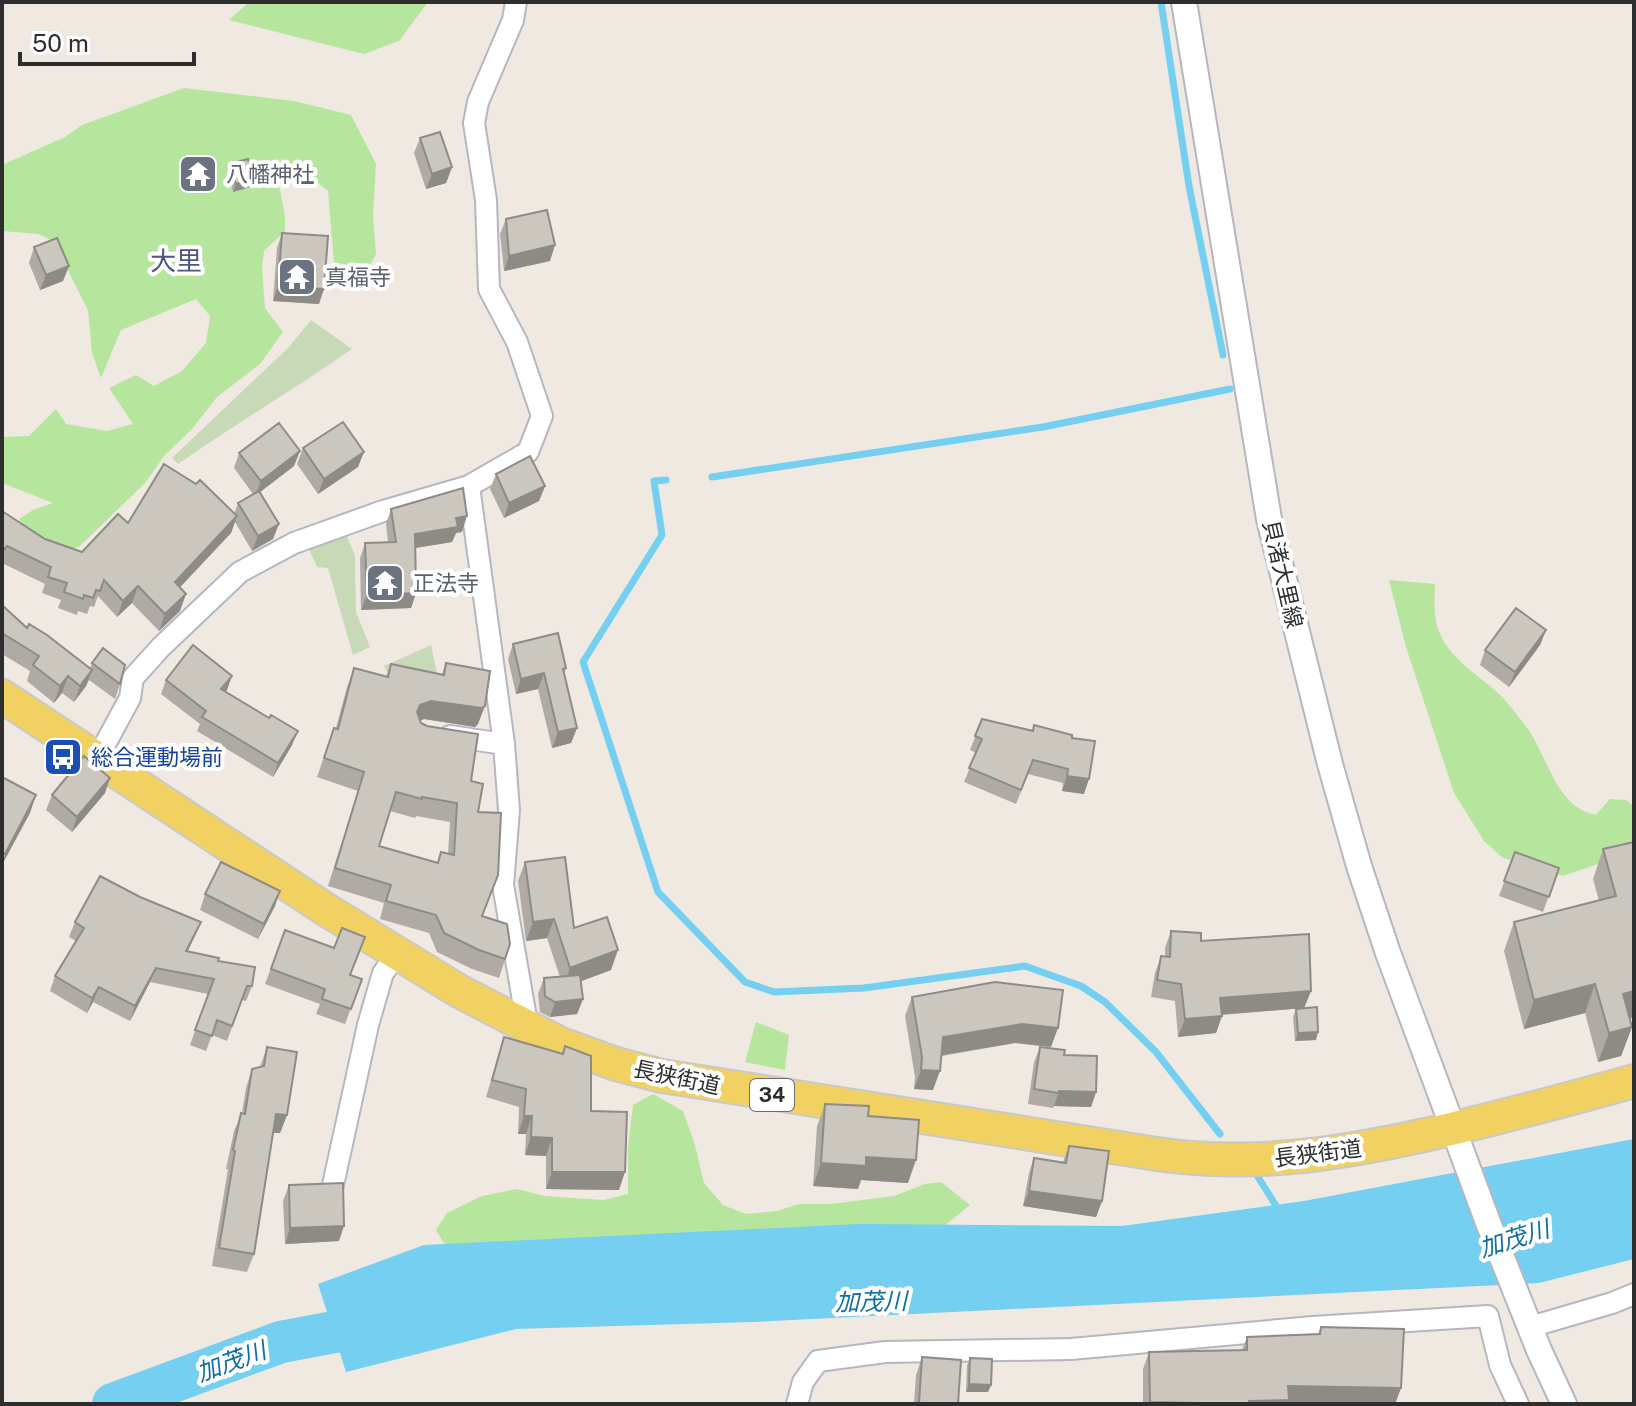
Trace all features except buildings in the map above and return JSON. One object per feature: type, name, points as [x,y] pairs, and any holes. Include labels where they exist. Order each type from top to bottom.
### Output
[{"type":"main road","name":"長狭街道","points":[[2,696],[325,909],[528,1029],[593,1057],[692,1082],[1189,1159],[1242,1161],[1458,1143],[1634,1081]]},
{"type":"street","points":[[97,759],[130,698],[133,678],[240,572],[294,543],[383,511],[469,486],[528,452],[542,416],[517,342],[489,289],[486,200],[474,123],[478,102],[513,20],[516,2]]},
{"type":"street","name":"貝渚大里線","points":[[1184,2],[1269,519],[1294,626],[1364,880],[1388,953],[1527,1321],[1564,1404]]},
{"type":"street","points":[[469,486],[504,744],[509,810],[503,885],[528,1029]]},
{"type":"street","points":[[436,734],[504,744]]},
{"type":"street","points":[[333,1185],[368,1025],[383,973],[398,953]]},
{"type":"street","points":[[1527,1321],[1572,1316],[1634,1294]]},
{"type":"street","points":[[797,1404],[803,1382],[818,1361],[835,1358],[885,1352],[1071,1349],[1313,1327],[1488,1316],[1500,1365],[1518,1404]]},
{"type":"green space","points":[[428,2],[399,41],[364,54],[229,20],[247,4]]},
{"type":"green space","points":[[184,88],[294,101],[351,115],[376,164],[373,215],[376,254],[363,278],[345,283],[334,262],[328,191],[312,178],[288,179],[279,185],[285,231],[264,251],[262,269],[265,308],[283,332],[260,364],[217,397],[192,429],[164,456],[146,482],[79,547],[60,551],[30,536],[19,519],[53,503],[2,483],[2,437],[29,436],[56,409],[66,424],[107,431],[133,424],[109,388],[136,375],[154,386],[182,371],[206,343],[210,316],[196,299],[121,330],[101,378],[92,353],[88,310],[53,241],[38,234],[2,231],[2,165],[65,137],[82,125]]},
{"type":"green space","points":[[311,320],[352,349],[178,464],[172,458],[288,348]]},
{"type":"green space","points":[[345,532],[355,555],[356,612],[370,647],[353,655],[328,568],[317,567],[307,545]]},
{"type":"green space","points":[[1389,580],[1435,584],[1436,618],[1439,632],[1448,648],[1513,710],[1530,732],[1563,794],[1572,803],[1596,815],[1610,799],[1626,800],[1634,806],[1634,857],[1621,856],[1563,876],[1503,858],[1484,841],[1454,793],[1406,647]]},
{"type":"green space","points":[[431,645],[438,678],[390,679],[384,666]]},
{"type":"green space","points":[[756,1022],[789,1035],[785,1070],[745,1062]]},
{"type":"green space","points":[[653,1094],[683,1111],[704,1183],[723,1205],[746,1214],[777,1211],[799,1204],[831,1204],[894,1196],[925,1184],[941,1182],[970,1205],[931,1237],[463,1275],[436,1230],[447,1213],[482,1196],[517,1189],[545,1196],[604,1200],[628,1194],[628,1148],[633,1105]]},
{"type":"water","points":[[1634,1139],[1634,1259],[1539,1283],[752,1322],[516,1329],[346,1372],[318,1284],[424,1245],[859,1224],[1122,1226],[1304,1201]]},
{"type":"waterway","points":[[1161,2],[1189,186],[1223,355]]},
{"type":"waterway","points":[[712,477],[1043,427],[1230,389]]},
{"type":"waterway","points":[[666,480],[654,481],[662,535],[583,662],[658,892],[745,982],[774,992],[864,988],[1025,966],[1081,986],[1105,1002],[1156,1052],[1220,1134]]},
{"type":"waterway","points":[[1258,1177],[1280,1212]]},
{"type":"waterway","name":"加茂川","points":[[113,1404],[281,1342],[387,1322]]},
{"type":"place","name":"八幡神社","points":[[198,174]]},
{"type":"place","name":"真福寺","points":[[297,277]]},
{"type":"place","name":"正法寺","points":[[385,583]]},
{"type":"place","name":"総合運動場前","points":[[63,757]]},
{"type":"district","name":"大里","points":[[176,260]]}]
